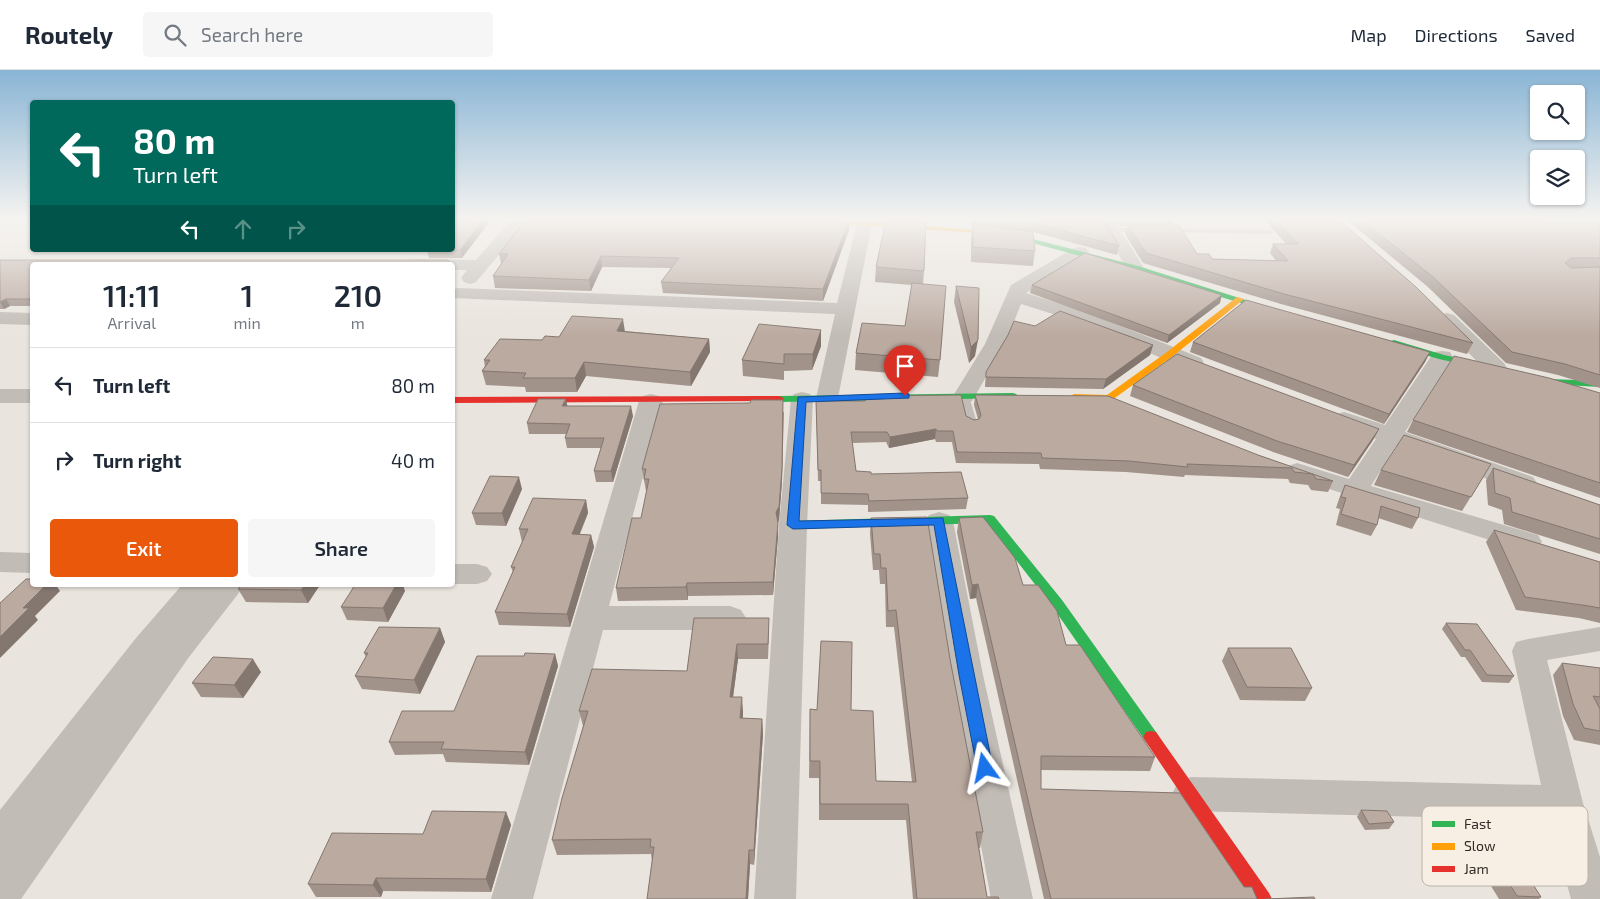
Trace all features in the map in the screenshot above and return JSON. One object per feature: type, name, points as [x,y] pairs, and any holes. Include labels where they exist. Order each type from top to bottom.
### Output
[{"type":"street","points":[[455,297],[486,259]]},
{"type":"street","points":[[775,899],[793,525],[814,398],[846,310],[857,259]]},
{"type":"street","points":[[964,396],[995,344],[1018,289],[1069,259]]},
{"type":"street","points":[[1103,259],[1292,315]]},
{"type":"street","points":[[1129,259],[1135,268]]},
{"type":"street","points":[[455,265],[481,265]]},
{"type":"street","points":[[1016,296],[1076,316],[1216,372]]},
{"type":"street","points":[[455,297],[846,310]]},
{"type":"street","points":[[1109,398],[1170,354],[1240,299]]},
{"type":"street","points":[[1432,305],[1501,370]]},
{"type":"street","points":[[0,318],[30,319]]},
{"type":"street","points":[[1386,341],[1442,357],[1501,370]]},
{"type":"street","points":[[1355,490],[1442,357]]},
{"type":"street","points":[[1592,395],[1545,381],[1600,384]]},
{"type":"street","points":[[0,396],[30,396]]},
{"type":"street","points":[[455,400],[651,401],[1022,396]]},
{"type":"street","points":[[1060,397],[1109,398],[1136,409]]},
{"type":"street","points":[[512,899],[651,401]]},
{"type":"street","points":[[1320,410],[1542,489]]},
{"type":"street","points":[[1272,462],[1355,490],[1548,548]]},
{"type":"street","points":[[793,525],[990,519],[1057,602],[1263,899]]},
{"type":"street","points":[[939,521],[966,675],[1012,899]]},
{"type":"street","points":[[0,562],[30,564]]},
{"type":"street","points":[[0,841],[147,647],[197,587]]},
{"type":"street","points":[[0,893],[178,648],[228,587]]},
{"type":"street","points":[[590,618],[788,618]]},
{"type":"street","points":[[1565,806],[1528,651],[1600,639]]},
{"type":"street","points":[[1191,794],[1564,803]]},
{"type":"street","points":[[1588,885],[1592,899]]},
{"type":"lane","points":[[964,396],[972,426]]},
{"type":"building","points":[[505,259],[600,259],[589,280],[493,276]]},
{"type":"building","points":[[678,259],[834,259],[823,289],[661,282]]},
{"type":"building","points":[[878,259],[924,259],[924,271],[876,267]]},
{"type":"building","points":[[1076,259],[1104,259],[1222,295],[1169,335],[1032,285]]},
{"type":"building","points":[[1165,259],[1288,261],[1286,259],[1383,259],[1416,287],[1473,343],[1284,294]]},
{"type":"building","points":[[1410,259],[1570,259],[1565,263],[1571,268],[1600,267],[1600,375],[1565,364],[1512,352],[1433,277]]},
{"type":"building","points":[[0,260],[448,260],[448,262],[30,262],[30,298],[6,299],[0,302]]},
{"type":"building","points":[[912,283],[946,286],[940,360],[856,353],[862,323],[905,326]]},
{"type":"building","points":[[956,286],[979,288],[978,340],[971,347]]},
{"type":"building","points":[[1246,300],[1430,352],[1389,414],[1193,342]]},
{"type":"building","points":[[1060,311],[1153,345],[1106,379],[986,377],[986,372],[1014,321],[1035,326]]},
{"type":"building","points":[[572,316],[623,319],[617,331],[709,339],[690,372],[584,362],[575,378],[523,378],[526,373],[482,371],[490,360],[484,360],[500,339],[542,340],[545,336],[559,337]]},
{"type":"building","points":[[759,324],[821,330],[813,354],[784,354],[784,364],[742,360]]},
{"type":"building","points":[[1177,354],[1379,429],[1354,465],[1277,441],[1133,385]]},
{"type":"building","points":[[1454,356],[1549,378],[1600,393],[1600,483],[1413,420]]},
{"type":"building","points":[[961,395],[966,416],[974,420],[979,419],[981,415],[975,395],[1108,396],[1258,455],[1313,474],[1294,472],[1292,468],[1187,464],[1188,467],[1129,461],[1042,458],[1041,453],[957,452],[953,431],[937,431],[936,429],[890,437],[887,432],[851,432],[856,471],[871,472],[871,474],[961,472],[968,498],[869,501],[868,494],[821,493],[821,470],[818,470],[816,401],[865,401],[866,398],[871,398],[870,396]]},
{"type":"building","points":[[538,399],[566,399],[562,406],[631,406],[611,471],[594,471],[604,438],[565,438],[570,424],[527,423]]},
{"type":"building","points":[[751,400],[783,400],[782,469],[779,507],[776,512],[778,523],[773,582],[687,583],[686,587],[616,588],[632,518],[641,518],[649,479],[644,479],[646,469],[642,469],[660,404],[750,403]]},
{"type":"building","points":[[1404,435],[1491,464],[1471,497],[1381,470]]},
{"type":"building","points":[[1493,468],[1600,505],[1600,539],[1512,512],[1510,498],[1495,493]]},
{"type":"building","points":[[1313,474],[1333,481],[1316,479]]},
{"type":"building","points":[[490,476],[519,477],[502,513],[472,513]]},
{"type":"building","points":[[1345,485],[1420,508],[1418,518],[1381,506],[1377,525],[1341,514],[1346,498],[1341,497]]},
{"type":"building","points":[[533,498],[586,500],[572,534],[591,535],[567,614],[495,612],[515,567],[511,567],[528,529],[519,529]]},
{"type":"building","points":[[927,517],[950,659],[983,832],[976,832],[987,897],[998,897],[999,899],[917,899],[908,804],[820,804],[820,761],[810,761],[810,709],[817,710],[821,641],[852,642],[851,710],[873,711],[876,781],[916,782],[896,610],[888,611],[886,568],[881,568],[880,554],[874,554],[871,518]]},
{"type":"building","points":[[983,517],[1015,558],[1023,585],[1038,585],[1057,611],[1066,645],[1080,645],[1155,757],[1041,756],[1041,789],[1180,793],[1244,887],[1252,887],[1257,899],[1051,899],[978,584],[972,585],[959,518]]},
{"type":"building","points":[[1494,530],[1600,562],[1600,608],[1525,597]]},
{"type":"building","points":[[26,579],[30,579],[30,587],[44,587],[23,608],[29,608],[0,637],[0,603]]},
{"type":"building","points":[[240,587],[303,587],[301,590],[238,589]]},
{"type":"building","points":[[354,587],[395,587],[383,608],[341,607]]},
{"type":"building","points":[[694,618],[769,618],[768,644],[737,644],[730,697],[742,697],[740,718],[762,719],[754,850],[749,850],[746,899],[647,899],[654,847],[650,847],[651,839],[552,840],[562,798],[588,711],[579,711],[592,669],[687,671]]},
{"type":"building","points":[[1446,623],[1477,624],[1514,676],[1487,675],[1470,650],[1465,650]]},
{"type":"building","points":[[379,627],[440,628],[414,680],[355,676],[368,653],[364,653]]},
{"type":"building","points":[[1228,648],[1291,648],[1312,688],[1247,687]]},
{"type":"building","points":[[525,653],[555,654],[525,752],[441,749],[444,742],[389,742],[402,711],[454,711],[477,656],[524,656]]},
{"type":"building","points":[[213,657],[253,659],[234,685],[192,683]]},
{"type":"building","points":[[1562,663],[1600,668],[1600,697],[1593,696],[1600,709],[1600,731],[1584,728],[1573,704]]},
{"type":"building","points":[[1361,810],[1387,811],[1394,822],[1369,824]]},
{"type":"building","points":[[432,811],[506,812],[486,879],[376,878],[373,885],[308,884],[332,833],[423,834]]},
{"type":"building","points":[[1511,886],[1534,886],[1541,897],[1517,896]]},
{"type":"building","points":[[1314,897],[1315,899],[1266,899]]},
{"type":"traffic: fast","points":[[1101,259],[1280,312]]},
{"type":"traffic: fast","points":[[1394,343],[1442,357],[1488,367]]},
{"type":"traffic: fast","points":[[1550,382],[1600,384]]},
{"type":"traffic: fast","points":[[779,399],[1013,396]]},
{"type":"traffic: fast","points":[[793,525],[990,519],[1057,603],[1151,737]]},
{"type":"traffic: slow","points":[[1074,397],[1109,398],[1170,354],[1240,299]]},
{"type":"traffic: jam","points":[[455,400],[779,399]]},
{"type":"traffic: jam","points":[[1151,737],[1263,899]]},
{"type":"route","points":[[905,396],[802,399],[793,525],[939,521],[966,675],[985,768]]}]
